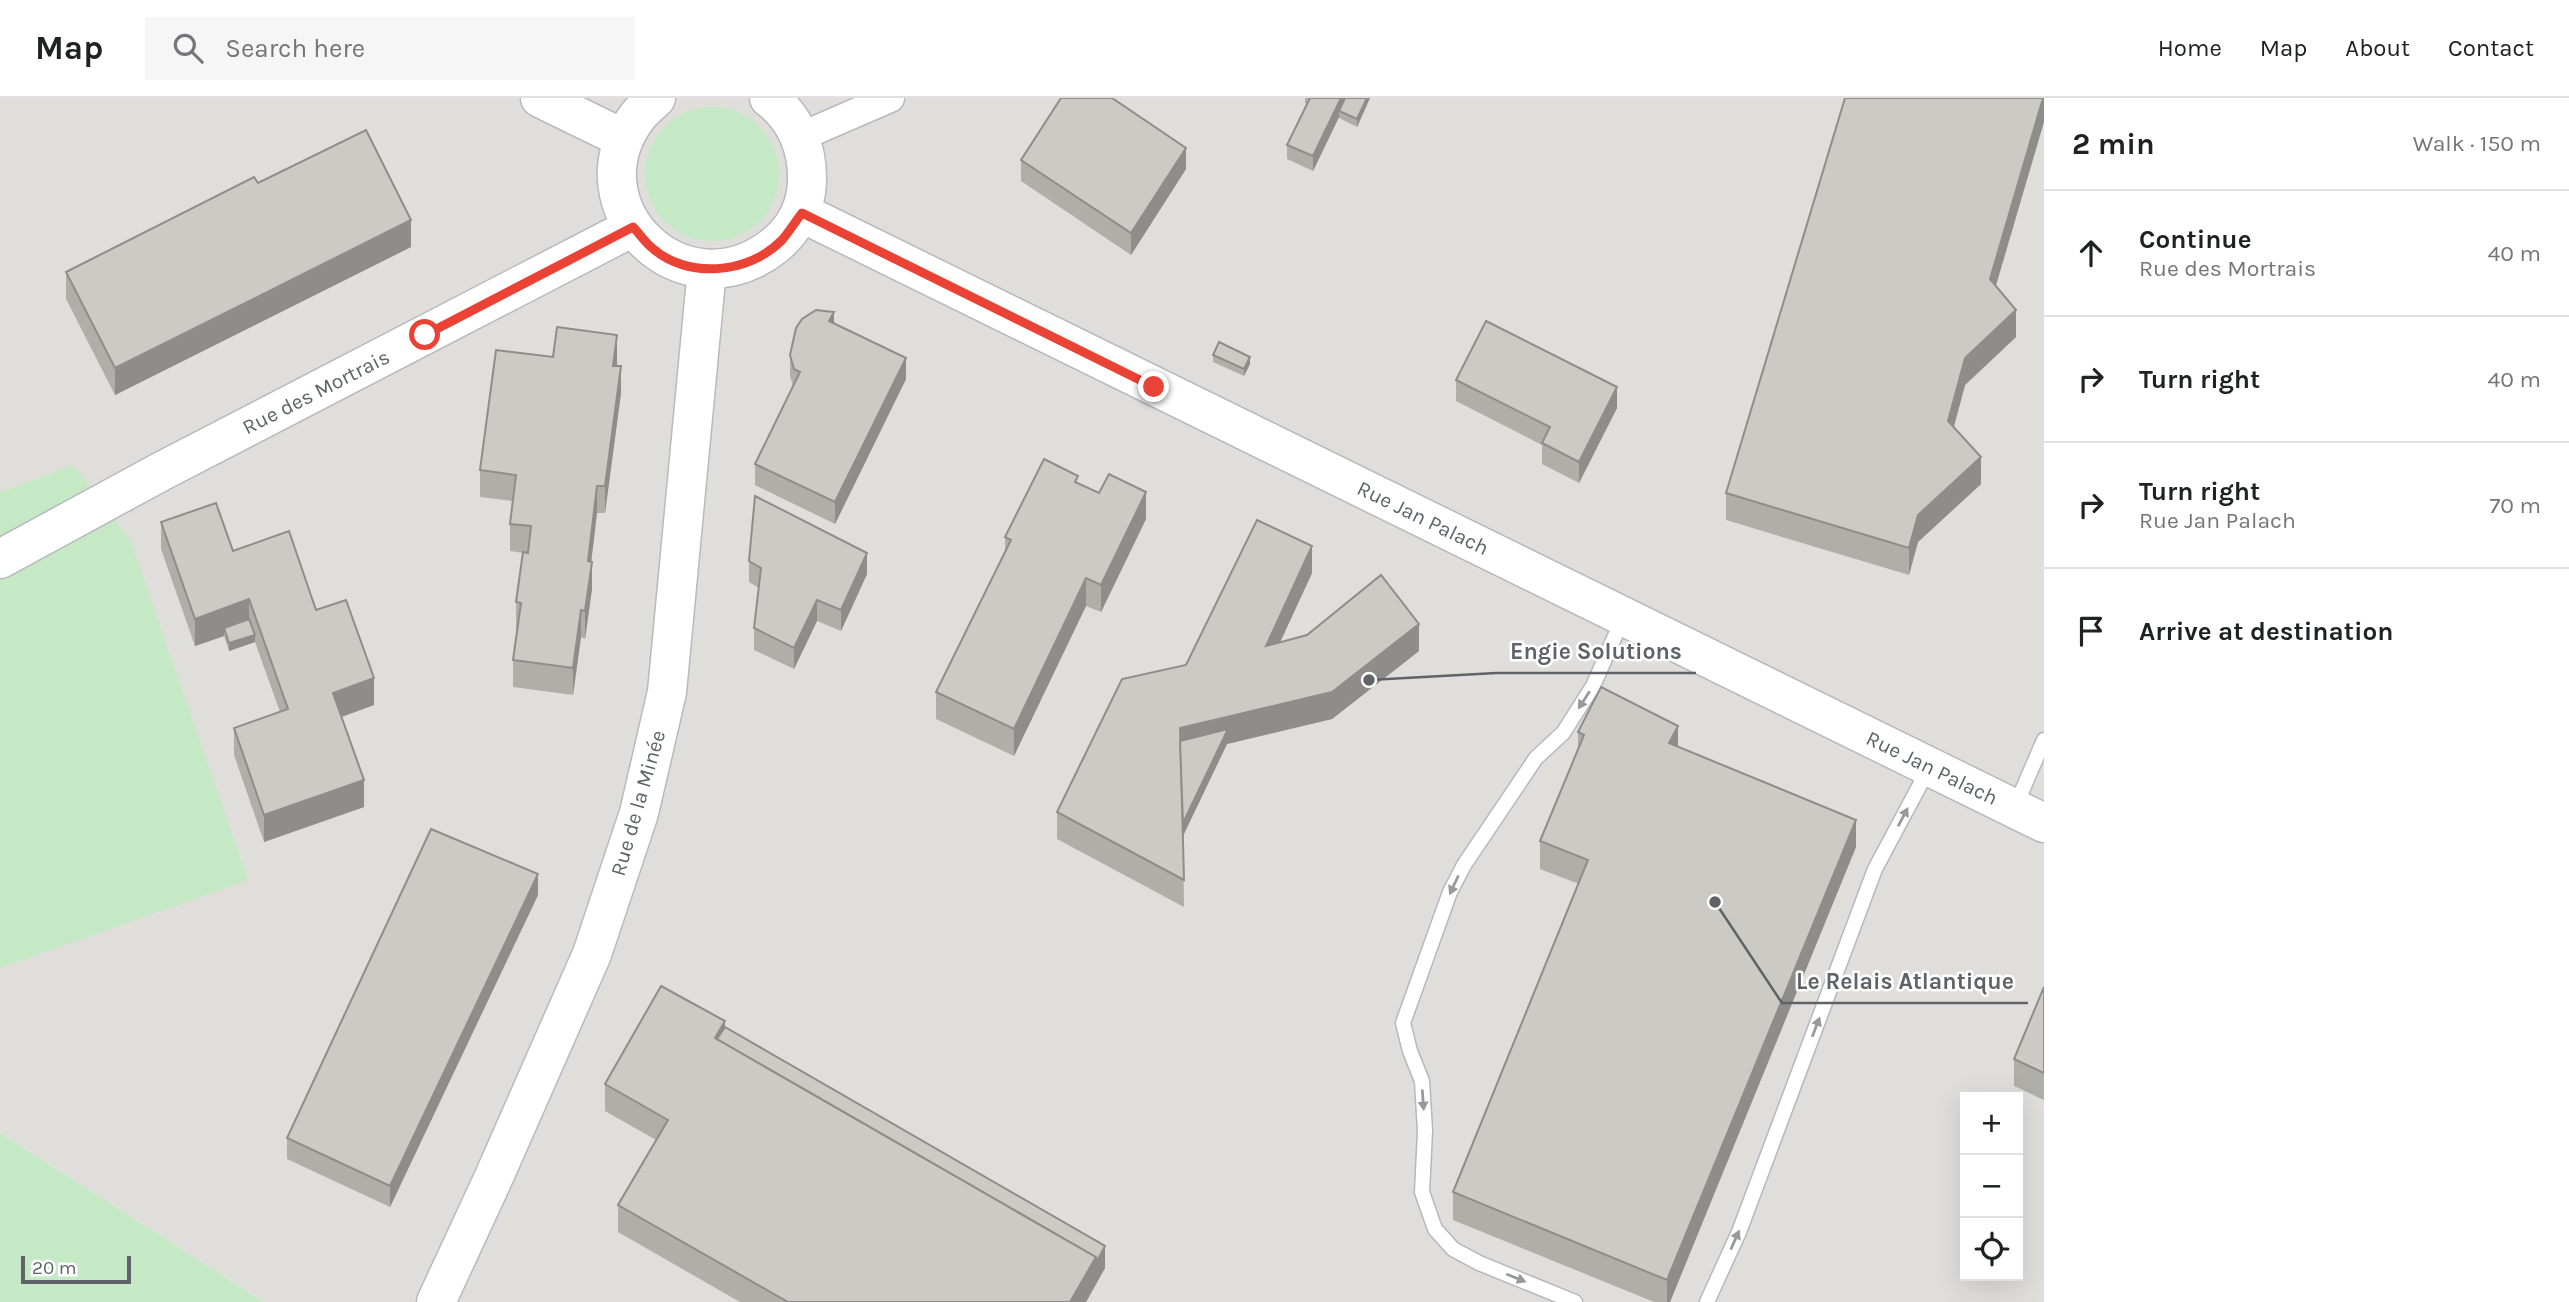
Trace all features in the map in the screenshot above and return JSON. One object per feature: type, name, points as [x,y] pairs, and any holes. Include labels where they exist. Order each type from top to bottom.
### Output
[{"type":"street","points":[[540,98],[624,139]]},
{"type":"street","points":[[656,98],[637,116],[624,139],[618,161],[622,206],[633,227],[653,249],[678,263],[707,269],[735,267],[760,257],[782,240],[802,213],[807,192],[807,164],[800,137],[789,117],[769,98]]},
{"type":"street","points":[[800,137],[890,98]]},
{"type":"street","name":"Rue Jan Palach","points":[[802,213],[2029,816]]},
{"type":"street","name":"Rue des Mortrais","points":[[0,559],[162,471],[633,227]]},
{"type":"street","name":"Rue de la Minée","points":[[436,1302],[494,1179],[592,954],[639,813],[667,692],[707,269]]},
{"type":"lane","points":[[1575,1302],[1453,1250],[1435,1229],[1422,1192],[1425,1131],[1422,1081],[1403,1023],[1450,892],[1464,865],[1536,758],[1569,724],[1593,686],[1624,617]]},
{"type":"lane","points":[[2029,816],[2044,740]]},
{"type":"lane","points":[[1707,1302],[1739,1232],[1875,869],[1930,767]]},
{"type":"shaded area","points":[[0,98],[2044,98],[2044,1302],[264,1302],[0,1133],[0,968],[248,879],[73,465],[0,492]]},
{"type":"green space","points":[[712,107],[738,112],[759,127],[774,148],[779,174],[774,200],[759,221],[738,236],[712,241],[686,236],[665,221],[650,200],[645,174],[650,148],[665,127],[686,112]]},
{"type":"green space","points":[[73,465],[130,540],[248,880],[0,968],[0,492]]},
{"type":"green space","points":[[0,1133],[264,1302],[0,1302]]},
{"type":"building","points":[[1061,98],[1112,98],[1186,148],[1131,233],[1021,160]]},
{"type":"building","points":[[1310,98],[1341,98],[1313,156],[1287,145]]},
{"type":"building","points":[[1345,98],[1367,98],[1357,119],[1339,111]]},
{"type":"building","points":[[1845,98],[2043,98],[1990,279],[2016,310],[1965,358],[1948,421],[1981,457],[1918,515],[1909,548],[1726,493]]},
{"type":"building","points":[[366,130],[411,220],[115,368],[66,272],[254,177],[258,183]]},
{"type":"building","points":[[816,310],[834,312],[829,321],[906,358],[835,502],[755,464],[800,372],[794,369],[790,355],[796,328],[802,319]]},
{"type":"building","points":[[1486,321],[1617,387],[1579,462],[1542,443],[1550,427],[1456,380]]},
{"type":"building","points":[[557,327],[617,335],[613,366],[621,366],[605,486],[597,486],[588,561],[592,562],[585,611],[581,610],[573,668],[513,660],[521,603],[516,602],[523,552],[528,553],[531,526],[510,524],[516,475],[480,470],[496,350],[553,357]]},
{"type":"building","points":[[1219,342],[1250,357],[1244,369],[1213,355]]},
{"type":"building","points":[[1044,459],[1078,476],[1075,482],[1099,493],[1109,474],[1146,492],[1101,585],[1086,578],[1014,729],[936,692],[1011,540],[1005,537]]},
{"type":"building","points":[[755,496],[867,553],[841,610],[817,600],[794,648],[754,628],[761,568],[749,561]]},
{"type":"building","points":[[216,503],[233,551],[289,531],[316,610],[346,600],[374,678],[333,693],[364,780],[264,815],[234,728],[288,709],[249,599],[195,619],[161,522]]},
{"type":"building","points":[[1257,520],[1312,546],[1266,646],[1307,635],[1381,575],[1419,624],[1332,692],[1180,728],[1184,880],[1057,812],[1122,679],[1186,665]]},
{"type":"building","points":[[249,619],[255,635],[229,643],[224,628]]},
{"type":"building","points":[[1601,687],[1678,726],[1669,743],[1856,820],[1667,1280],[1453,1192],[1588,860],[1540,841],[1584,735],[1578,732]]},
{"type":"building","points":[[1228,729],[1183,823],[1180,741]]},
{"type":"building","points":[[431,829],[538,874],[390,1186],[287,1138]]},
{"type":"building","points":[[661,986],[725,1021],[715,1038],[1096,1257],[1070,1302],[788,1302],[618,1205],[668,1120],[605,1084]]},
{"type":"building","points":[[2044,987],[2044,1073],[2014,1059]]},
{"type":"building","points":[[725,1027],[1105,1246],[1096,1263],[1096,1257],[717,1039]]},
{"type":"place","name":"Engie Solutions","points":[[1369,680]]},
{"type":"place","name":"Le Relais Atlantique","points":[[1715,902]]},
{"type":"route","points":[[425,335],[633,227],[653,249],[678,263],[707,269],[735,267],[760,257],[782,240],[802,213],[1154,387]]}]
